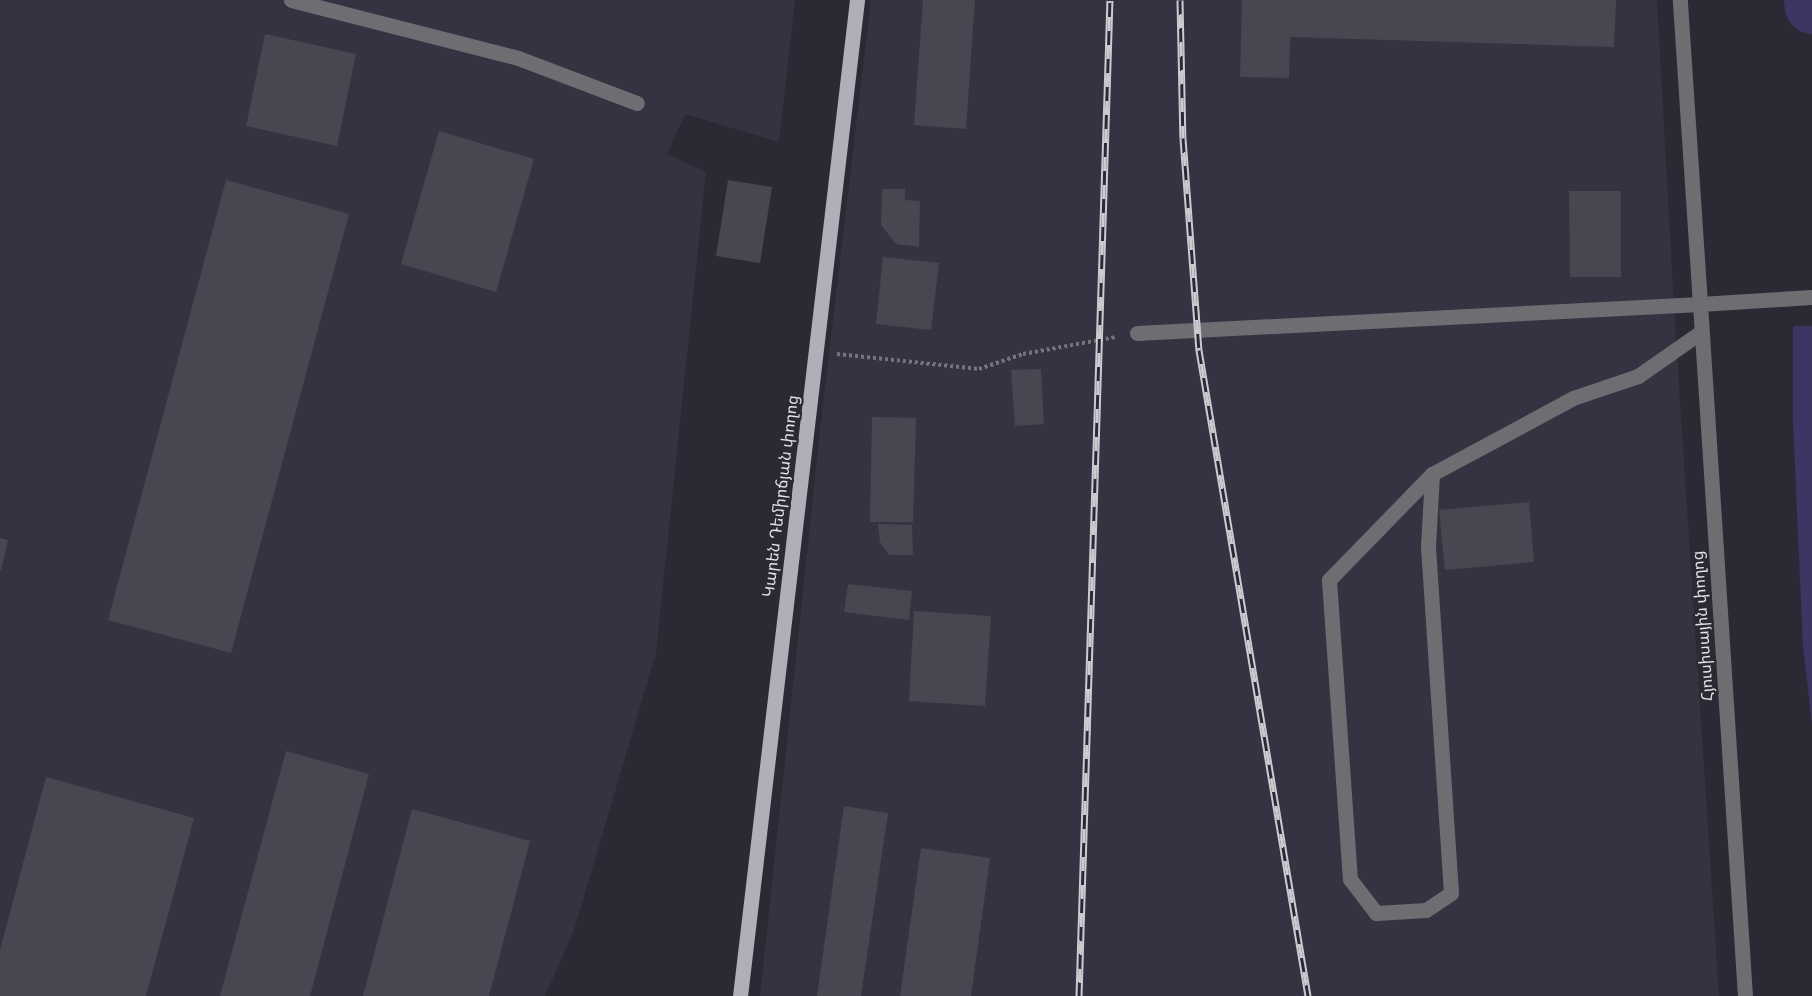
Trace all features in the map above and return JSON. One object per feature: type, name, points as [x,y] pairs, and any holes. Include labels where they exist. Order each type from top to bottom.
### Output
[{"type":"main road","name":"Կարեն Դեմիրճյան փողոց","points":[[740,996],[857,0]]},
{"type":"street","points":[[291,0],[518,58],[637,103]]},
{"type":"street","name":"Հյուսիսային փողոց","points":[[1680,0],[1745,996]]},
{"type":"street","points":[[1137,333],[1812,297]]},
{"type":"street","points":[[1432,474],[1428,546],[1451,893],[1426,910],[1376,913],[1350,879],[1329,580],[1432,474],[1573,398],[1638,376],[1701,332]]},
{"type":"path","points":[[815,352],[979,369],[1023,354],[1137,333]]},
{"type":"shaded area","points":[[0,0],[795,0],[779,142],[685,114],[667,154],[706,172],[656,653],[574,930],[545,996],[0,996]]},
{"type":"shaded area","points":[[871,0],[1657,0],[1675,325],[1719,996],[760,996],[821,421]]},
{"type":"shaded area","points":[[1793,326],[1812,326],[1812,725],[1803,646],[1793,422]]},
{"type":"building","points":[[923,0],[975,0],[966,129],[914,125]]},
{"type":"building","points":[[1242,0],[1616,0],[1614,47],[1290,37],[1289,78],[1240,77]]},
{"type":"building","points":[[265,34],[356,54],[337,146],[246,126]]},
{"type":"building","points":[[439,131],[534,159],[496,292],[401,264]]},
{"type":"building","points":[[226,180],[349,214],[231,653],[108,620]]},
{"type":"building","points":[[728,180],[772,187],[760,263],[716,256]]},
{"type":"building","points":[[882,189],[905,189],[905,200],[920,201],[919,247],[896,244],[881,225]]},
{"type":"building","points":[[1569,191],[1621,191],[1621,277],[1570,277]]},
{"type":"building","points":[[883,257],[939,263],[931,330],[876,324]]},
{"type":"building","points":[[1041,369],[1044,424],[1015,426],[1011,370]]},
{"type":"building","points":[[872,417],[916,418],[913,522],[870,522]]},
{"type":"building","points":[[1529,502],[1534,562],[1445,570],[1439,510]]},
{"type":"building","points":[[878,524],[912,525],[913,555],[889,555],[880,542]]},
{"type":"building","points":[[0,538],[8,540],[1,570],[0,570]]},
{"type":"building","points":[[848,584],[912,591],[909,620],[844,612]]},
{"type":"building","points":[[914,611],[991,616],[985,706],[909,701]]},
{"type":"building","points":[[286,751],[369,774],[310,996],[220,996]]},
{"type":"building","points":[[46,777],[194,818],[146,996],[0,996],[0,950]]},
{"type":"building","points":[[844,806],[888,813],[861,996],[817,996]]},
{"type":"building","points":[[412,809],[530,841],[489,996],[363,996]]},
{"type":"building","points":[[921,848],[990,858],[971,996],[900,996]]},
{"type":"waterway","points":[[1811,0],[1812,7]]},
{"type":"railway","points":[[1079,996],[1110,0]]},
{"type":"railway","points":[[1180,0],[1183,138],[1199,350],[1308,996]]}]
